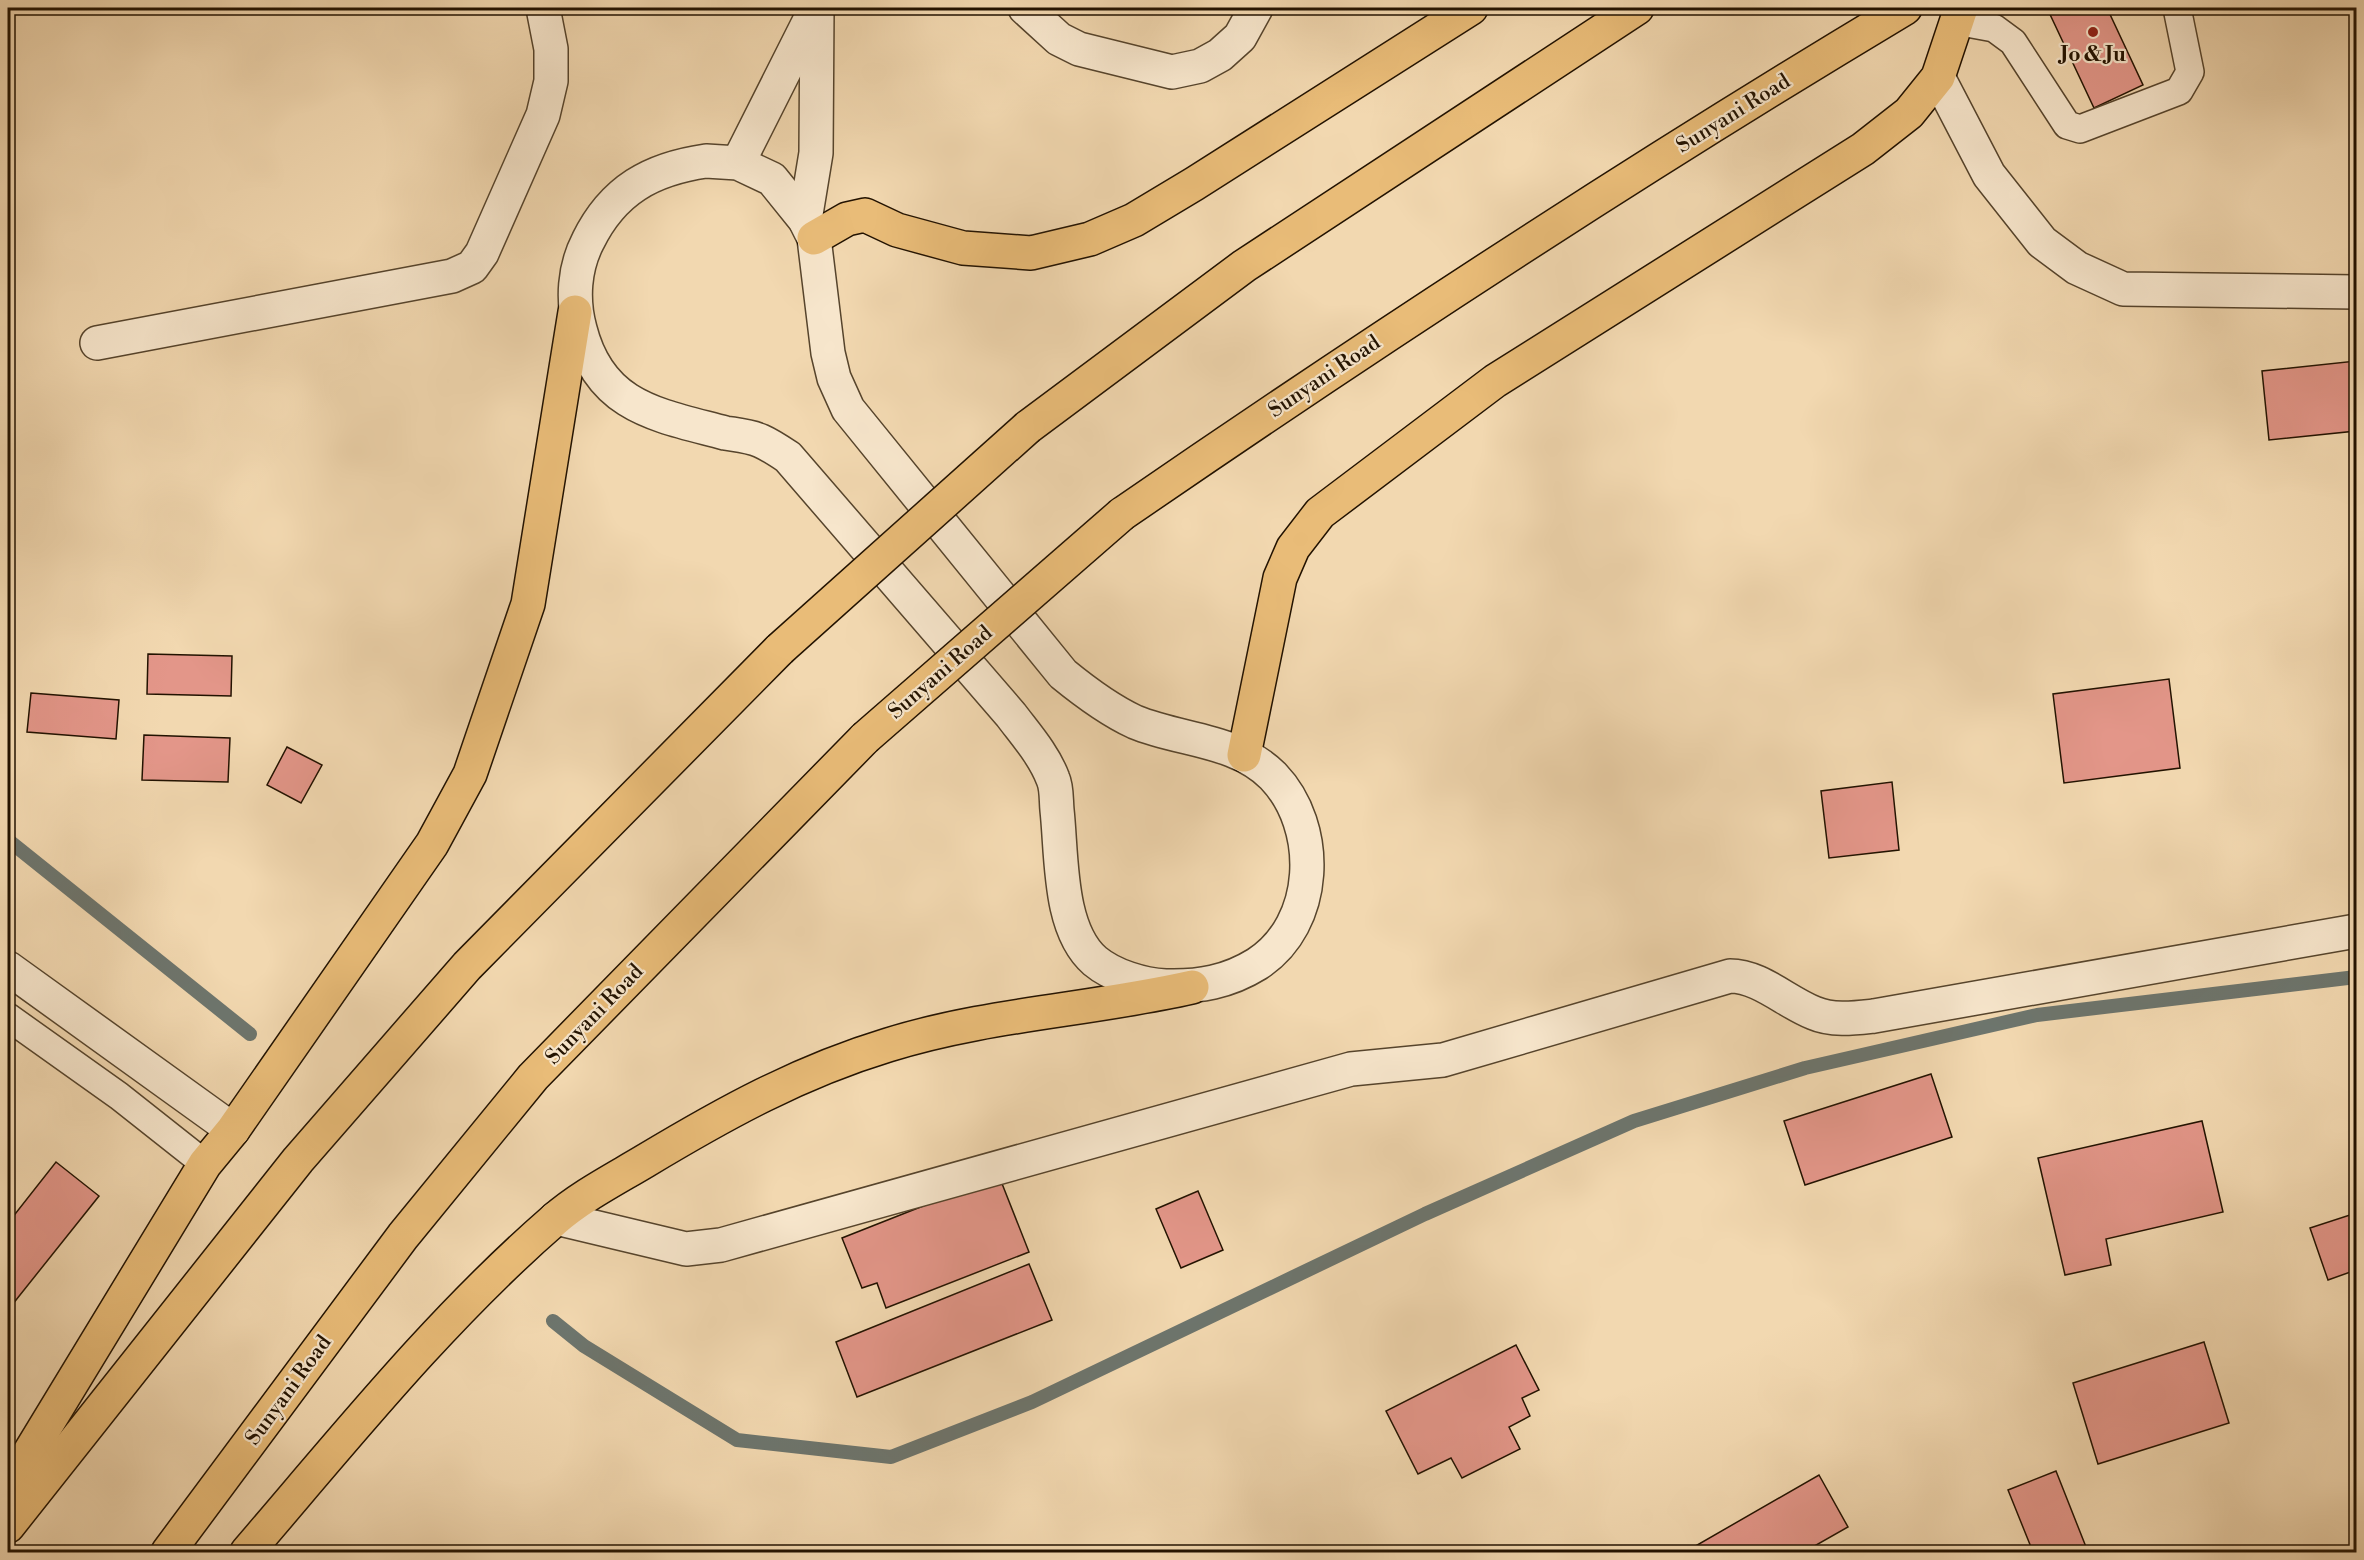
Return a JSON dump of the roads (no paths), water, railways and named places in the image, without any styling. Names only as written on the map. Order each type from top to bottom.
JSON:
[{"type":"main road","points":[[810,229],[865,215],[897,230],[963,248],[1032,253],[1090,239],[1134,220],[1194,184],[1471,8]]},
{"type":"main road","points":[[8,1526],[298,1160],[467,966],[780,649],[1028,427],[1244,266],[1637,8]]},
{"type":"main road","name":"Sunyani Road","points":[[168,1552],[403,1236],[533,1077],[865,738],[1122,514],[1372,344],[1728,114],[1905,8]]},
{"type":"main road","points":[[1244,755],[1280,578],[1293,548],[1320,513],[1496,381],[1863,149],[1909,113],[1938,77],[1959,14]]},
{"type":"main road","points":[[8,1488],[205,1164],[233,1130],[432,844],[470,774],[528,604],[575,312]]},
{"type":"main road","points":[[246,1552],[431,1338],[556,1218],[631,1169],[758,1095],[823,1067],[888,1045],[965,1024],[1132,1000],[1192,987]]},
{"type":"street","points":[[97,343],[452,276],[472,267],[482,253],[543,115],[551,81],[551,60],[543,8]]},
{"type":"street","points":[[738,162],[817,8]]},
{"type":"street","points":[[810,229],[772,179],[738,162],[706,160],[674,165],[645,178],[619,197],[598,221],[583,250],[575,280],[575,312],[582,340],[592,361],[605,381],[645,411],[759,440],[789,457],[1037,748],[1054,780],[1065,896],[1073,931],[1095,961],[1141,984],[1192,987],[1227,979],[1258,963],[1284,938],[1300,906],[1308,873],[1306,837],[1293,804],[1272,776],[1244,755],[1228,747],[1135,722],[1106,706],[1063,674],[848,409],[834,378],[828,353],[810,229],[816,153],[817,8]]},
{"type":"street","points":[[1025,8],[1059,39],[1079,50],[1173,72],[1200,66],[1220,55],[1240,37],[1256,8]]},
{"type":"street","points":[[1938,77],[1989,175],[2042,242],[2077,268],[2123,289],[2356,292]]},
{"type":"street","points":[[556,1218],[686,1249],[721,1245],[1316,1078],[1351,1069],[1443,1060],[1730,976],[1744,976],[1815,1014],[1845,1018],[1874,1016],[2356,931]]},
{"type":"street","points":[[8,968],[233,1130]]},
{"type":"lane","points":[[1959,14],[1994,28],[2013,42],[2067,125],[2080,129],[2179,91],[2190,72],[2177,8]]},
{"type":"lane","points":[[8,1017],[119,1096],[205,1164]]},
{"type":"waterway","points":[[8,840],[250,1034]]},
{"type":"waterway","points":[[553,1321],[584,1346],[737,1440],[891,1457],[1032,1402],[1425,1214],[1634,1121],[1805,1068],[2037,1015],[2356,977]]},
{"type":"place","name":"Jo & Ju","points":[[2093,32]]}]
